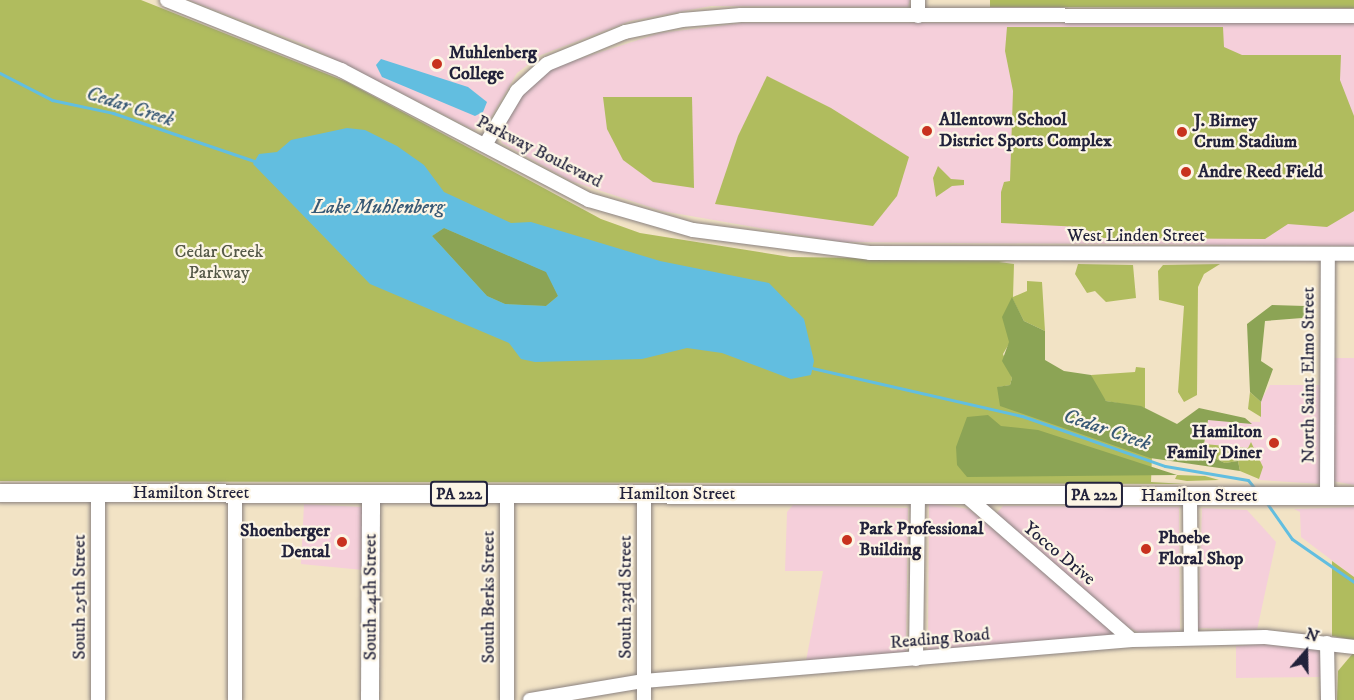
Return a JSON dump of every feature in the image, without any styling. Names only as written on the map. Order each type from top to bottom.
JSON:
[{"type":"main road","name":"Hamilton Street","points":[[0,493],[1354,496]]},
{"type":"main road","name":"South 24th Street","points":[[370,700],[371,494]]},
{"type":"street","name":"Parkway Boulevard","points":[[166,0],[341,70],[589,200],[657,222],[799,247],[918,253]]},
{"type":"street","points":[[918,0],[918,16]]},
{"type":"street","points":[[485,145],[532,75],[571,52],[625,32],[711,16],[1354,16]]},
{"type":"street","name":"West Linden Street","points":[[918,253],[1354,254]]},
{"type":"street","name":"North Saint Elmo Street","points":[[1327,496],[1328,254]]},
{"type":"street","name":"South 25th Street","points":[[98,493],[98,700]]},
{"type":"street","points":[[235,494],[235,700]]},
{"type":"street","name":"South Berks Street","points":[[507,494],[507,700]]},
{"type":"street","name":"South 23rd Street","points":[[644,494],[644,700]]},
{"type":"street","points":[[916,659],[918,495]]},
{"type":"street","name":"Yocco Drive","points":[[965,495],[1132,640]]},
{"type":"street","points":[[1190,496],[1191,638]]},
{"type":"street","name":"Reading Road","points":[[530,700],[644,681],[1132,640],[1191,638],[1327,643],[1354,647]]},
{"type":"street","points":[[1327,643],[1328,700]]},
{"type":"shaded area","name":"Muhlenberg College","points":[[189,0],[910,0],[908,7],[711,6],[630,21],[541,55],[517,73],[487,124],[474,130],[306,45]]},
{"type":"shaded area","name":"Allentown School District Sports Complex","points":[[742,23],[1354,23],[1354,246],[841,242],[662,211],[571,181],[502,143],[499,135],[517,99],[548,69],[660,33]]},
{"type":"shaded area","points":[[1333,358],[1354,358],[1354,485],[1333,481]]},
{"type":"shaded area","points":[[1270,385],[1322,385],[1321,484],[1259,480],[1260,475],[1204,444],[1208,420],[1260,422],[1261,400]]},
{"type":"shaded area","points":[[929,503],[969,509],[1112,628],[1114,637],[928,650]]},
{"type":"shaded area","points":[[304,504],[362,507],[363,570],[301,564]]},
{"type":"shaded area","points":[[793,505],[908,508],[906,652],[806,661],[823,571],[785,571],[787,512]]},
{"type":"shaded area","points":[[1003,506],[1179,507],[1180,631],[1142,634],[1124,625],[996,514]]},
{"type":"shaded area","points":[[1354,507],[1354,577],[1301,537],[1300,512],[1294,509]]},
{"type":"shaded area","points":[[1202,508],[1247,510],[1276,542],[1257,630],[1198,628]]},
{"type":"shaded area","points":[[1260,644],[1320,650],[1321,677],[1236,678],[1236,646]]},
{"type":"green space","name":"Cedar Creek Parkway","points":[[0,0],[141,0],[347,82],[601,219],[640,233],[790,257],[1015,260],[999,262],[1014,264],[1013,297],[1027,291],[1027,281],[1042,282],[1045,331],[1024,321],[1012,298],[1010,342],[1003,354],[1012,378],[1010,385],[999,387],[1153,429],[1151,482],[1186,484],[0,481]]},
{"type":"green space","points":[[990,0],[1354,0],[1354,8],[990,7]]},
{"type":"green space","name":"J. Birney Crum Stadium","points":[[1007,27],[1223,27],[1224,47],[1242,55],[1341,55],[1340,80],[1354,116],[1354,211],[1327,227],[1288,224],[1265,239],[1102,238],[1081,227],[1001,223],[1001,192],[1004,182],[1010,181],[1013,91],[1005,51]]},
{"type":"green space","points":[[767,76],[831,108],[909,157],[897,196],[873,226],[715,204],[738,136]]},
{"type":"green space","points":[[603,97],[692,97],[694,188],[653,182],[623,160],[607,129]]},
{"type":"green space","points":[[938,166],[951,179],[964,180],[964,185],[952,186],[936,197],[933,178]]},
{"type":"green space","points":[[444,228],[547,272],[558,296],[546,306],[505,304],[487,296],[432,236]]},
{"type":"green space","points":[[1078,264],[1133,265],[1136,298],[1106,302],[1095,291],[1087,293],[1075,274]]},
{"type":"green space","points":[[1220,264],[1204,274],[1198,287],[1197,395],[1184,402],[1178,392],[1184,306],[1159,300],[1158,271],[1163,265]]},
{"type":"green space","points":[[1012,297],[1024,321],[1045,331],[1045,360],[1064,371],[1091,375],[1106,401],[1141,406],[1177,424],[1199,408],[1245,418],[1252,424],[1208,420],[1204,444],[1212,457],[1225,463],[1238,461],[1240,471],[1150,458],[1000,406],[997,387],[1010,385],[1012,378],[1002,361],[1009,342],[1002,317]]},
{"type":"green space","points":[[1272,305],[1305,306],[1309,311],[1302,318],[1265,321],[1261,361],[1273,369],[1261,402],[1250,392],[1247,324]]},
{"type":"green space","points":[[1136,367],[1145,368],[1145,408],[1106,401],[1094,387],[1091,375],[1135,372]]},
{"type":"green space","points":[[1250,392],[1261,402],[1261,417],[1248,409]]},
{"type":"green space","points":[[988,415],[1001,426],[1038,430],[1177,475],[967,477],[957,465],[956,447],[967,417]]},
{"type":"green space","points":[[1251,442],[1263,467],[1259,479],[1240,471],[1238,461],[1225,463],[1212,457],[1204,444],[1248,448]]},
{"type":"green space","points":[[1177,475],[1205,476],[1219,480],[1187,481],[1175,479]]},
{"type":"green space","points":[[1332,561],[1354,577],[1354,640],[1332,636]]},
{"type":"green space","points":[[1354,652],[1354,700],[1337,700],[1338,671]]},
{"type":"water","points":[[381,59],[468,87],[487,102],[483,112],[475,116],[382,77],[376,65]]},
{"type":"water","name":"Lake Muhlenberg","points":[[347,128],[365,130],[397,146],[424,165],[444,192],[511,223],[531,222],[660,261],[769,283],[804,319],[814,361],[811,375],[791,379],[722,353],[687,348],[642,359],[535,362],[521,359],[509,343],[370,284],[253,164],[259,154],[277,152],[291,140]],"holes":[[[444,228],[546,272],[558,296],[546,306],[505,304],[487,296],[432,236]]]},
{"type":"waterway","name":"Cedar Creek","points":[[0,73],[52,100],[113,113],[254,161]]},
{"type":"waterway","name":"Cedar Creek","points":[[812,368],[1022,416],[1165,466],[1248,480],[1256,490]]},
{"type":"waterway","name":"Cedar Creek","points":[[1266,502],[1292,539],[1354,582]]},
{"type":"place","name":"Muhlenberg College","points":[[437,64]]},
{"type":"place","name":"Allentown School District Sports Complex","points":[[927,131]]},
{"type":"place","name":"J. Birney Crum Stadium","points":[[1182,132]]},
{"type":"place","name":"Andre Reed Field","points":[[1186,172]]},
{"type":"place","name":"Hamilton Family Diner","points":[[1274,443]]},
{"type":"place","name":"Park Professional Building","points":[[847,540]]},
{"type":"place","name":"Shoenberger Dental","points":[[342,542]]},
{"type":"place","name":"Phoebe Floral Shop","points":[[1146,549]]}]
